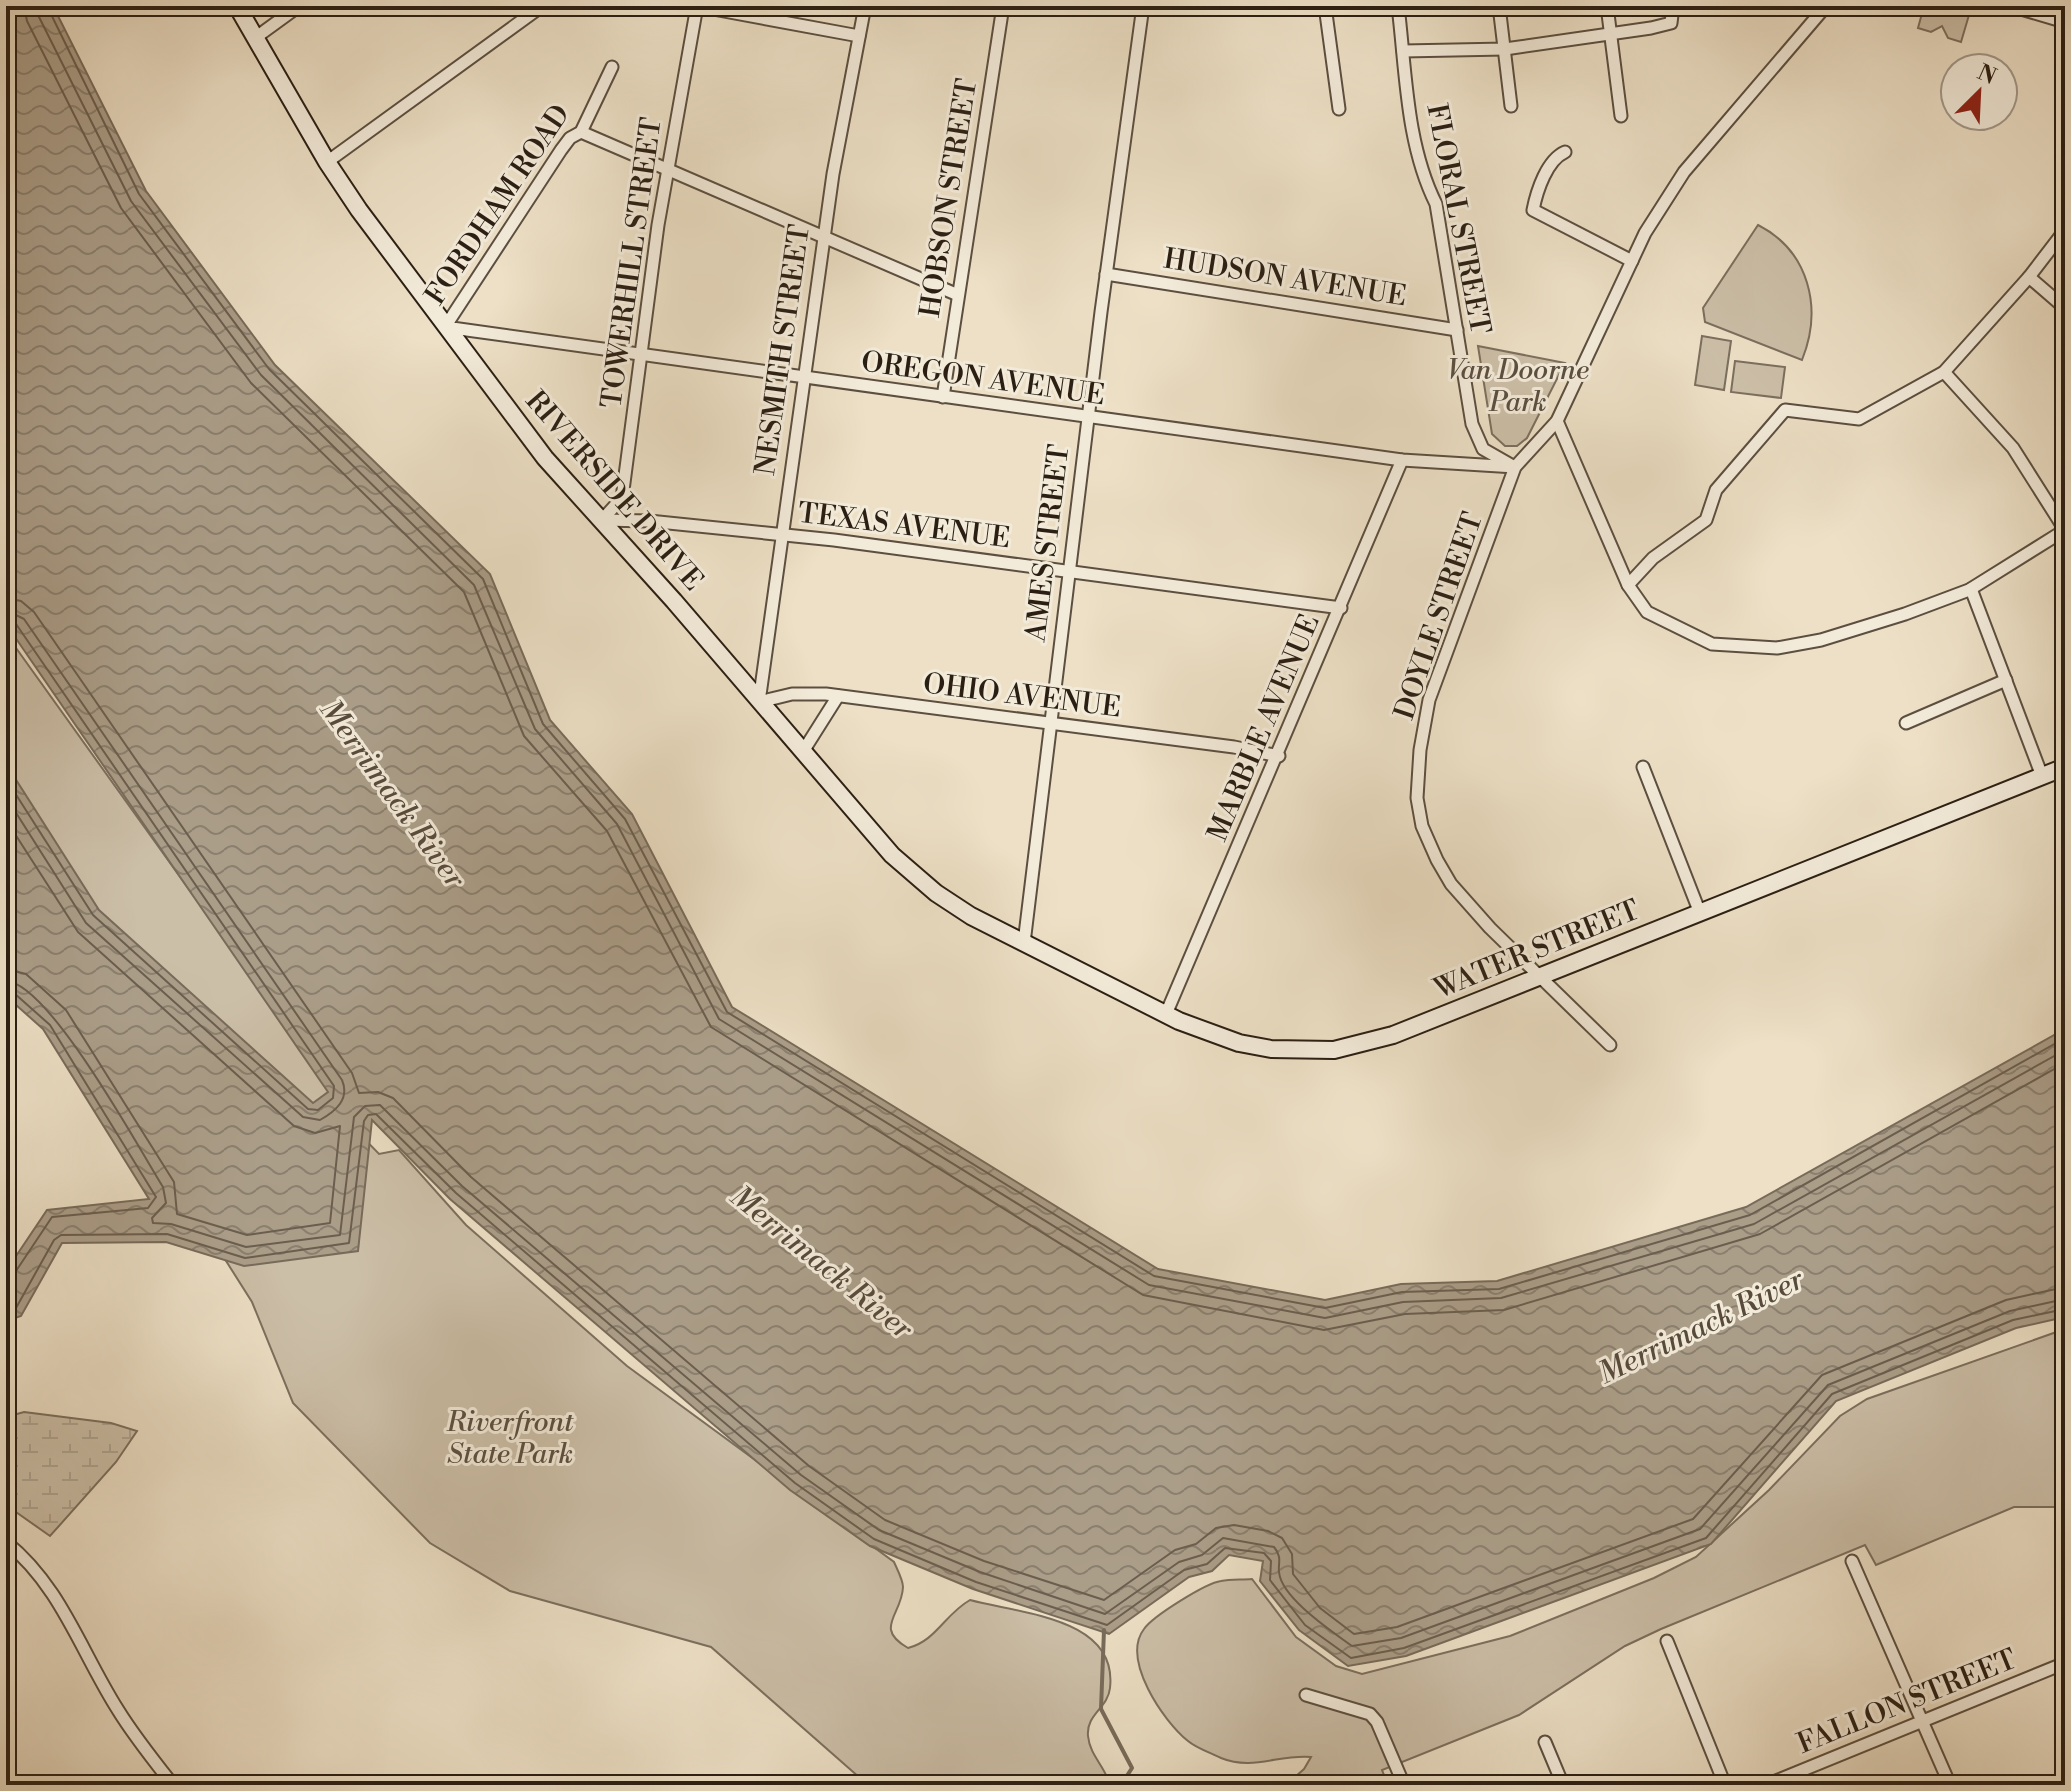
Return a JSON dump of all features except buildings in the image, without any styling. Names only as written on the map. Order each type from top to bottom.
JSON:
[{"type":"main road","name":"RIVERSIDE DRIVE","points":[[237,6],[327,162],[445,327],[545,458],[892,855],[971,916],[1024,943]]},
{"type":"main road","name":"WATER STREET","points":[[1024,943],[1166,1014],[1260,1047],[1334,1050],[1393,1035],[2065,767]]},
{"type":"street","points":[[255,38],[299,6]]},
{"type":"street","points":[[327,162],[542,6]]},
{"type":"street","points":[[697,6],[859,36]]},
{"type":"street","name":"TOWERHILL STREET","points":[[602,520],[622,498],[668,167],[697,6]]},
{"type":"street","name":"NESMITH STREET","points":[[759,702],[824,236],[865,6]]},
{"type":"street","name":"HOBSON STREET","points":[[943,397],[1003,6]]},
{"type":"street","name":"AMES STREET","points":[[1024,943],[1106,274],[1143,6]]},
{"type":"street","points":[[1325,6],[1339,109]]},
{"type":"street","name":"FLORAL STREET","points":[[1398,6],[1415,143],[1424,179],[1436,204],[1477,437],[1483,449],[1515,467]]},
{"type":"street","points":[[1499,6],[1511,106]]},
{"type":"street","points":[[1607,6],[1621,116]]},
{"type":"street","points":[[1403,51],[1505,49],[1610,34],[1671,23],[1673,6]]},
{"type":"street","points":[[1515,467],[1557,421],[1645,233],[1684,172],[1826,6]]},
{"type":"street","points":[[2011,6],[2065,22]]},
{"type":"street","name":"FORDHAM ROAD","points":[[445,327],[561,150],[570,138],[581,132],[612,67]]},
{"type":"street","points":[[581,132],[668,167],[958,295]]},
{"type":"street","points":[[1565,152],[1556,156],[1551,164],[1533,210],[1632,261]]},
{"type":"street","points":[[1628,585],[1653,558],[1706,520],[1716,490],[1785,410],[1859,419],[1944,372],[2029,277],[2065,230]]},
{"type":"street","name":"HUDSON AVENUE","points":[[1106,274],[1457,330]]},
{"type":"street","points":[[2029,277],[2065,308]]},
{"type":"street","name":"OREGON AVENUE","points":[[445,327],[1402,460],[1515,467]]},
{"type":"street","points":[[1557,421],[1628,585],[1647,612],[1712,644],[1741,649],[1777,648],[1821,640],[1905,614],[1971,589],[2065,530],[2013,447],[1944,372]]},
{"type":"street","name":"MARBLE AVENUE","points":[[1166,1014],[1279,756],[1402,460]]},
{"type":"street","name":"DOYLE STREET","points":[[1515,467],[1429,700],[1417,798],[1422,826],[1451,884],[1610,1045]]},
{"type":"street","name":"TEXAS AVENUE","points":[[602,520],[649,521],[781,534],[1341,608]]},
{"type":"street","points":[[1971,589],[2042,776]]},
{"type":"street","points":[[1906,723],[2006,680]]},
{"type":"street","name":"OHIO AVENUE","points":[[759,702],[792,694],[838,696],[1279,756]]},
{"type":"street","points":[[802,753],[838,696]]},
{"type":"street","points":[[1643,767],[1700,913]]},
{"type":"street","points":[[6,1542],[42,1578],[65,1611],[118,1710],[173,1785]]},
{"type":"street","points":[[1852,1561],[1950,1785]]},
{"type":"street","points":[[1667,1641],[1725,1785]]},
{"type":"street","name":"FALLON STREET","points":[[1766,1785],[2065,1663]]},
{"type":"street","points":[[1306,1695],[1370,1714],[1377,1722],[1404,1785]]},
{"type":"street","points":[[1545,1742],[1563,1785]]},
{"type":"green space","points":[[1924,6],[1939,6],[1969,15],[1961,42],[1948,38],[1942,26],[1931,32],[1918,28]]},
{"type":"green space","points":[[1758,225],[1789,250],[1800,265],[1807,283],[1811,321],[1802,360],[1705,322],[1703,308]]},
{"type":"green space","points":[[1702,336],[1731,341],[1724,390],[1695,385]]},
{"type":"green space","name":"Van Doorne Park","points":[[1478,346],[1565,363],[1527,438],[1517,446],[1505,446],[1492,434]]},
{"type":"green space","points":[[1735,361],[1785,367],[1781,398],[1731,392]]},
{"type":"green space","name":"Riverfront State Park","points":[[6,634],[297,1040],[350,1124],[379,1154],[399,1150],[466,1225],[627,1366],[894,1562],[903,1587],[892,1620],[892,1634],[908,1648],[926,1640],[970,1600],[1039,1616],[1083,1633],[1099,1647],[1108,1665],[1110,1688],[1090,1722],[1088,1736],[1110,1785],[868,1785],[711,1647],[510,1591],[430,1543],[293,1403],[252,1302],[6,913]]},
{"type":"green space","points":[[2065,1329],[2065,1507],[2014,1507],[1876,1565],[1865,1545],[1625,1646],[1519,1715],[1382,1770],[1388,1785],[1286,1785],[1304,1769],[1311,1757],[1255,1763],[1221,1758],[1195,1746],[1178,1732],[1157,1705],[1141,1672],[1138,1642],[1149,1623],[1192,1594],[1214,1583],[1229,1580],[1252,1579],[1296,1637],[1336,1666],[1362,1674],[1510,1636],[1654,1578],[1696,1557],[1769,1490],[1840,1416],[1867,1399]]},
{"type":"green space","points":[[24,1412],[111,1423],[137,1431],[116,1462],[50,1536],[6,1505],[6,1417]]},
{"type":"water","name":"Merrimack River","points":[[6,6],[53,6],[146,191],[275,365],[490,574],[550,720],[632,814],[732,1007],[1158,1269],[1325,1300],[1401,1284],[1497,1281],[1746,1207],[2065,1029],[2065,1317],[2016,1328],[1836,1401],[1711,1544],[1406,1656],[1348,1666],[1299,1630],[1260,1581],[1263,1561],[1229,1555],[1212,1571],[1189,1577],[1109,1634],[973,1589],[870,1546],[790,1490],[450,1199],[372,1120],[358,1251],[244,1266],[166,1242],[62,1243],[21,1316],[6,1321],[6,1271],[47,1210],[149,1199],[43,1029],[6,996],[6,764],[99,910],[313,1103],[328,1092],[6,624]]},
{"type":"waterway","points":[[1104,1630],[1101,1709],[1132,1768],[1121,1785]]}]
